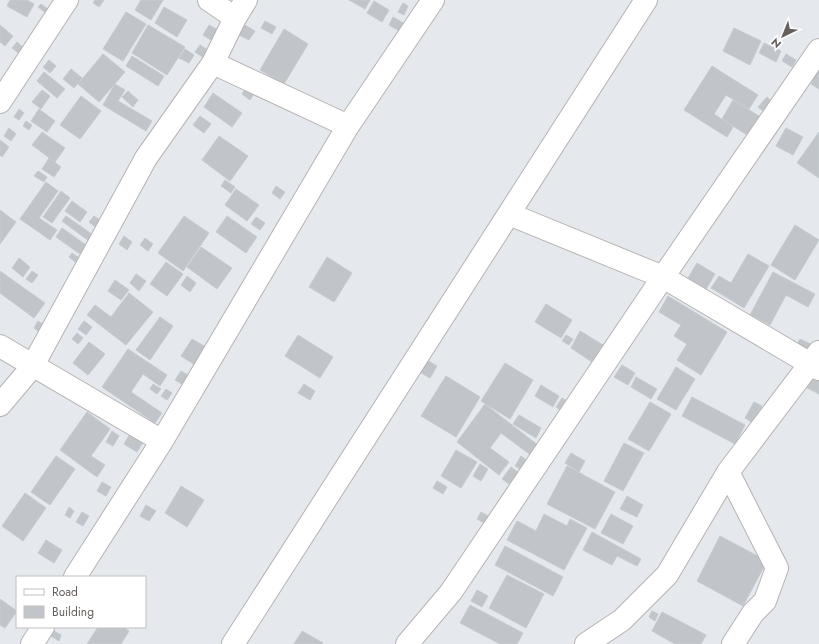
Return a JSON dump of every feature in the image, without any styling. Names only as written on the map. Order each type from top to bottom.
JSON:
[{"type":"street","points":[[0,102],[67,0]]},
{"type":"street","points":[[0,405],[32,366],[146,158],[213,63],[241,9],[209,0]]},
{"type":"street","points":[[76,576],[162,441],[348,126],[432,0]]},
{"type":"street","points":[[233,644],[646,0]]},
{"type":"street","points":[[408,644],[451,592],[663,277],[819,50]]},
{"type":"street","points":[[213,63],[348,126]]},
{"type":"street","points":[[509,214],[663,277],[816,362],[728,472],[667,575],[622,620],[586,644]]},
{"type":"street","points":[[0,346],[162,441]]},
{"type":"street","points":[[728,472],[777,568],[765,601],[753,613],[733,644]]},
{"type":"street","points":[[32,644],[42,628]]},
{"type":"building","points":[[10,0],[27,0],[34,4],[27,17],[7,6]]},
{"type":"building","points":[[95,0],[104,0],[99,7],[93,3]]},
{"type":"building","points":[[141,0],[163,0],[151,20],[135,10]]},
{"type":"building","points":[[349,0],[370,0],[365,9]]},
{"type":"building","points":[[374,1],[389,10],[382,22],[367,13]]},
{"type":"building","points":[[403,3],[408,6],[404,15],[398,12]]},
{"type":"building","points":[[41,4],[48,9],[46,13],[38,7]]},
{"type":"building","points":[[164,7],[187,20],[177,37],[155,23]]},
{"type":"building","points":[[126,12],[146,24],[123,61],[103,49]]},
{"type":"building","points":[[393,17],[405,24],[401,32],[389,25]]},
{"type":"building","points":[[265,21],[276,27],[272,34],[261,28]]},
{"type":"building","points":[[0,25],[13,36],[5,46],[0,42]]},
{"type":"building","points":[[148,25],[185,47],[167,75],[132,53]]},
{"type":"building","points":[[209,25],[220,31],[214,42],[203,35]]},
{"type":"building","points":[[245,25],[255,31],[249,40],[239,35]]},
{"type":"building","points":[[734,28],[761,41],[750,65],[723,51]]},
{"type":"building","points":[[284,29],[308,44],[284,84],[260,70]]},
{"type":"building","points":[[17,42],[26,50],[21,55],[12,48]]},
{"type":"building","points":[[764,43],[781,51],[776,62],[759,53]]},
{"type":"building","points":[[200,45],[208,50],[204,58],[195,52]]},
{"type":"building","points":[[185,49],[194,55],[189,63],[179,58]]},
{"type":"building","points":[[103,54],[125,72],[99,102],[78,84]]},
{"type":"building","points":[[786,54],[796,60],[792,67],[782,61]]},
{"type":"building","points":[[132,56],[164,76],[158,86],[126,66]]},
{"type":"building","points":[[49,60],[56,66],[50,73],[43,67]]},
{"type":"building","points":[[712,66],[758,95],[749,109],[726,95],[714,114],[733,127],[727,137],[684,110]]},
{"type":"building","points":[[71,69],[82,78],[74,88],[63,79]]},
{"type":"building","points":[[818,70],[819,71],[819,89],[811,84]]},
{"type":"building","points":[[44,72],[65,89],[57,98],[37,81]]},
{"type":"building","points":[[115,84],[125,90],[118,101],[152,121],[146,131],[103,105]]},
{"type":"building","points":[[248,85],[256,91],[250,100],[242,94]]},
{"type":"building","points":[[42,90],[50,96],[41,109],[32,102]]},
{"type":"building","points":[[128,91],[138,100],[133,107],[122,97]]},
{"type":"building","points":[[213,93],[242,113],[232,127],[204,107]]},
{"type":"building","points":[[81,96],[101,111],[80,139],[60,125]]},
{"type":"building","points":[[767,97],[779,108],[770,117],[758,107]]},
{"type":"building","points":[[733,100],[759,116],[747,135],[722,119]]},
{"type":"building","points":[[19,109],[24,113],[19,120],[14,117]]},
{"type":"building","points":[[39,109],[55,121],[47,132],[31,121]]},
{"type":"building","points":[[200,116],[211,124],[204,133],[193,125]]},
{"type":"building","points":[[26,121],[32,125],[29,130],[23,126]]},
{"type":"building","points":[[9,128],[16,134],[11,141],[4,136]]},
{"type":"building","points":[[786,128],[803,137],[793,155],[776,146]]},
{"type":"building","points":[[42,132],[65,148],[55,162],[32,145]]},
{"type":"building","points":[[819,132],[819,178],[797,163]]},
{"type":"building","points":[[219,136],[248,156],[230,181],[202,160]]},
{"type":"building","points":[[0,140],[9,147],[2,157],[0,155]]},
{"type":"building","points":[[49,158],[61,167],[54,177],[42,169]]},
{"type":"building","points":[[38,171],[47,177],[44,182],[34,176]]},
{"type":"building","points":[[225,180],[235,187],[231,193],[221,186]]},
{"type":"building","points":[[46,182],[58,191],[39,218],[57,230],[50,240],[20,219]]},
{"type":"building","points":[[276,186],[285,192],[280,199],[272,193]]},
{"type":"building","points":[[236,189],[259,205],[247,221],[225,205]]},
{"type":"building","points":[[61,191],[70,198],[52,223],[43,217]]},
{"type":"building","points":[[72,201],[87,212],[80,222],[65,211]]},
{"type":"building","points":[[0,210],[16,222],[0,244]]},
{"type":"building","points":[[66,216],[93,235],[89,241],[62,221]]},
{"type":"building","points":[[94,216],[103,222],[98,229],[89,222]]},
{"type":"building","points":[[184,216],[209,233],[183,271],[158,253]]},
{"type":"building","points":[[227,216],[257,237],[246,253],[216,232]]},
{"type":"building","points":[[256,217],[265,223],[260,230],[251,224]]},
{"type":"building","points":[[795,225],[819,240],[795,280],[771,265]]},
{"type":"building","points":[[62,228],[86,245],[80,254],[56,237]]},
{"type":"building","points":[[124,236],[132,242],[127,250],[119,244]]},
{"type":"building","points":[[145,238],[153,244],[148,251],[140,245]]},
{"type":"building","points":[[201,247],[232,268],[217,289],[187,267]]},
{"type":"building","points":[[72,253],[81,259],[78,264],[69,257]]},
{"type":"building","points":[[748,254],[769,266],[744,308],[711,288],[719,276],[731,283]]},
{"type":"building","points":[[327,257],[352,273],[334,302],[309,287]]},
{"type":"building","points":[[19,258],[30,267],[23,277],[12,268]]},
{"type":"building","points":[[166,262],[183,274],[167,296],[150,284]]},
{"type":"building","points":[[697,263],[715,274],[705,291],[685,283]]},
{"type":"building","points":[[0,271],[45,303],[34,318],[0,293]]},
{"type":"building","points":[[32,271],[38,275],[32,283],[26,279]]},
{"type":"building","points":[[773,272],[815,294],[808,307],[786,295],[770,325],[750,315]]},
{"type":"building","points":[[136,274],[146,281],[139,291],[130,283]]},
{"type":"building","points":[[187,276],[196,283],[190,292],[181,285]]},
{"type":"building","points":[[115,280],[129,290],[121,300],[108,291]]},
{"type":"building","points":[[129,293],[153,312],[126,345],[87,315],[95,305],[111,317]]},
{"type":"building","points":[[668,296],[727,332],[701,375],[677,360],[687,344],[674,336],[681,325],[659,312]]},
{"type":"building","points":[[546,304],[572,320],[561,338],[535,322]]},
{"type":"building","points":[[160,317],[173,326],[150,360],[136,350]]},
{"type":"building","points":[[38,321],[47,327],[42,334],[34,328]]},
{"type":"building","points":[[84,321],[92,327],[86,335],[78,329]]},
{"type":"building","points":[[580,331],[603,345],[592,362],[571,348]]},
{"type":"building","points":[[77,333],[83,338],[78,344],[72,339]]},
{"type":"building","points":[[298,335],[333,357],[320,378],[285,356]]},
{"type":"building","points":[[566,335],[573,339],[569,345],[562,341]]},
{"type":"building","points":[[192,339],[206,347],[195,365],[181,356]]},
{"type":"building","points":[[800,339],[813,345],[806,357],[794,350]]},
{"type":"building","points":[[89,342],[105,354],[88,375],[73,363]]},
{"type":"building","points":[[128,349],[167,375],[160,386],[143,374],[131,392],[162,413],[155,423],[102,387]]},
{"type":"building","points":[[425,359],[437,366],[430,378],[418,371]]},
{"type":"building","points":[[505,363],[533,380],[510,419],[481,401]]},
{"type":"building","points":[[622,365],[635,373],[628,385],[614,377]]},
{"type":"building","points":[[676,367],[695,379],[676,410],[657,399]]},
{"type":"building","points":[[181,371],[190,376],[185,386],[175,380]]},
{"type":"building","points":[[814,375],[819,377],[819,394],[807,388]]},
{"type":"building","points":[[446,376],[480,397],[456,437],[421,416]]},
{"type":"building","points":[[636,377],[657,389],[651,399],[631,387]]},
{"type":"building","points":[[153,384],[161,389],[157,394],[150,389]]},
{"type":"building","points":[[304,384],[315,391],[310,400],[298,393]]},
{"type":"building","points":[[541,385],[559,396],[553,407],[535,396]]},
{"type":"building","points":[[166,389],[172,393],[167,400],[161,396]]},
{"type":"building","points":[[692,397],[745,425],[735,444],[682,416]]},
{"type":"building","points":[[562,398],[570,403],[564,412],[556,407]]},
{"type":"building","points":[[650,402],[671,414],[649,451],[628,439]]},
{"type":"building","points":[[754,402],[762,406],[753,423],[745,418]]},
{"type":"building","points":[[485,404],[539,446],[532,456],[501,433],[490,448],[509,462],[499,475],[457,442]]},
{"type":"building","points":[[87,412],[110,429],[91,456],[105,465],[97,477],[60,450]]},
{"type":"building","points":[[519,415],[541,428],[536,438],[513,424]]},
{"type":"building","points":[[112,431],[119,436],[113,446],[106,442]]},
{"type":"building","points":[[130,434],[143,442],[137,452],[124,444]]},
{"type":"building","points":[[624,443],[644,453],[623,491],[604,481]]},
{"type":"building","points":[[456,450],[477,462],[461,488],[441,476]]},
{"type":"building","points":[[571,453],[585,461],[579,472],[565,463]]},
{"type":"building","points":[[56,456],[75,469],[50,505],[31,492]]},
{"type":"building","points":[[521,456],[530,463],[524,472],[515,466]]},
{"type":"building","points":[[480,464],[488,469],[481,481],[473,476]]},
{"type":"building","points":[[567,466],[615,492],[595,529],[547,504]]},
{"type":"building","points":[[511,467],[522,475],[513,487],[502,479]]},
{"type":"building","points":[[437,481],[447,487],[443,494],[433,488]]},
{"type":"building","points":[[102,482],[111,487],[106,496],[97,491]]},
{"type":"building","points":[[181,486],[204,500],[187,527],[165,513]]},
{"type":"building","points":[[25,493],[46,508],[23,541],[2,526]]},
{"type":"building","points":[[627,496],[643,505],[637,517],[620,509]]},
{"type":"building","points":[[146,505],[156,511],[149,521],[140,516]]},
{"type":"building","points":[[69,507],[74,511],[70,518],[65,515]]},
{"type":"building","points":[[82,512],[89,516],[83,526],[76,522]]},
{"type":"building","points":[[481,512],[490,517],[486,524],[477,519]]},
{"type":"building","points":[[544,514],[567,526],[570,519],[587,528],[564,570],[507,540],[517,521],[536,531]]},
{"type":"building","points":[[611,514],[633,526],[623,544],[601,533]]},
{"type":"building","points":[[592,532],[641,559],[637,566],[617,556],[612,565],[583,550]]},
{"type":"building","points":[[720,536],[767,561],[743,606],[697,581]]},
{"type":"building","points":[[46,540],[62,550],[54,563],[38,553]]},
{"type":"building","points":[[505,546],[563,577],[553,596],[495,565]]},
{"type":"building","points":[[507,575],[544,594],[526,628],[489,608]]},
{"type":"building","points":[[477,590],[488,596],[482,607],[471,601]]},
{"type":"building","points":[[0,599],[16,610],[16,612],[5,628],[0,625]]},
{"type":"building","points":[[470,605],[523,633],[517,644],[500,644],[460,623]]},
{"type":"building","points":[[652,611],[658,614],[655,621],[649,617]]},
{"type":"building","points":[[662,612],[706,635],[701,644],[675,644],[652,631]]},
{"type":"building","points":[[97,628],[124,628],[129,631],[121,644],[87,644]]},
{"type":"building","points":[[54,631],[61,635],[59,641],[51,636]]},
{"type":"building","points":[[302,631],[323,643],[294,644]]}]
